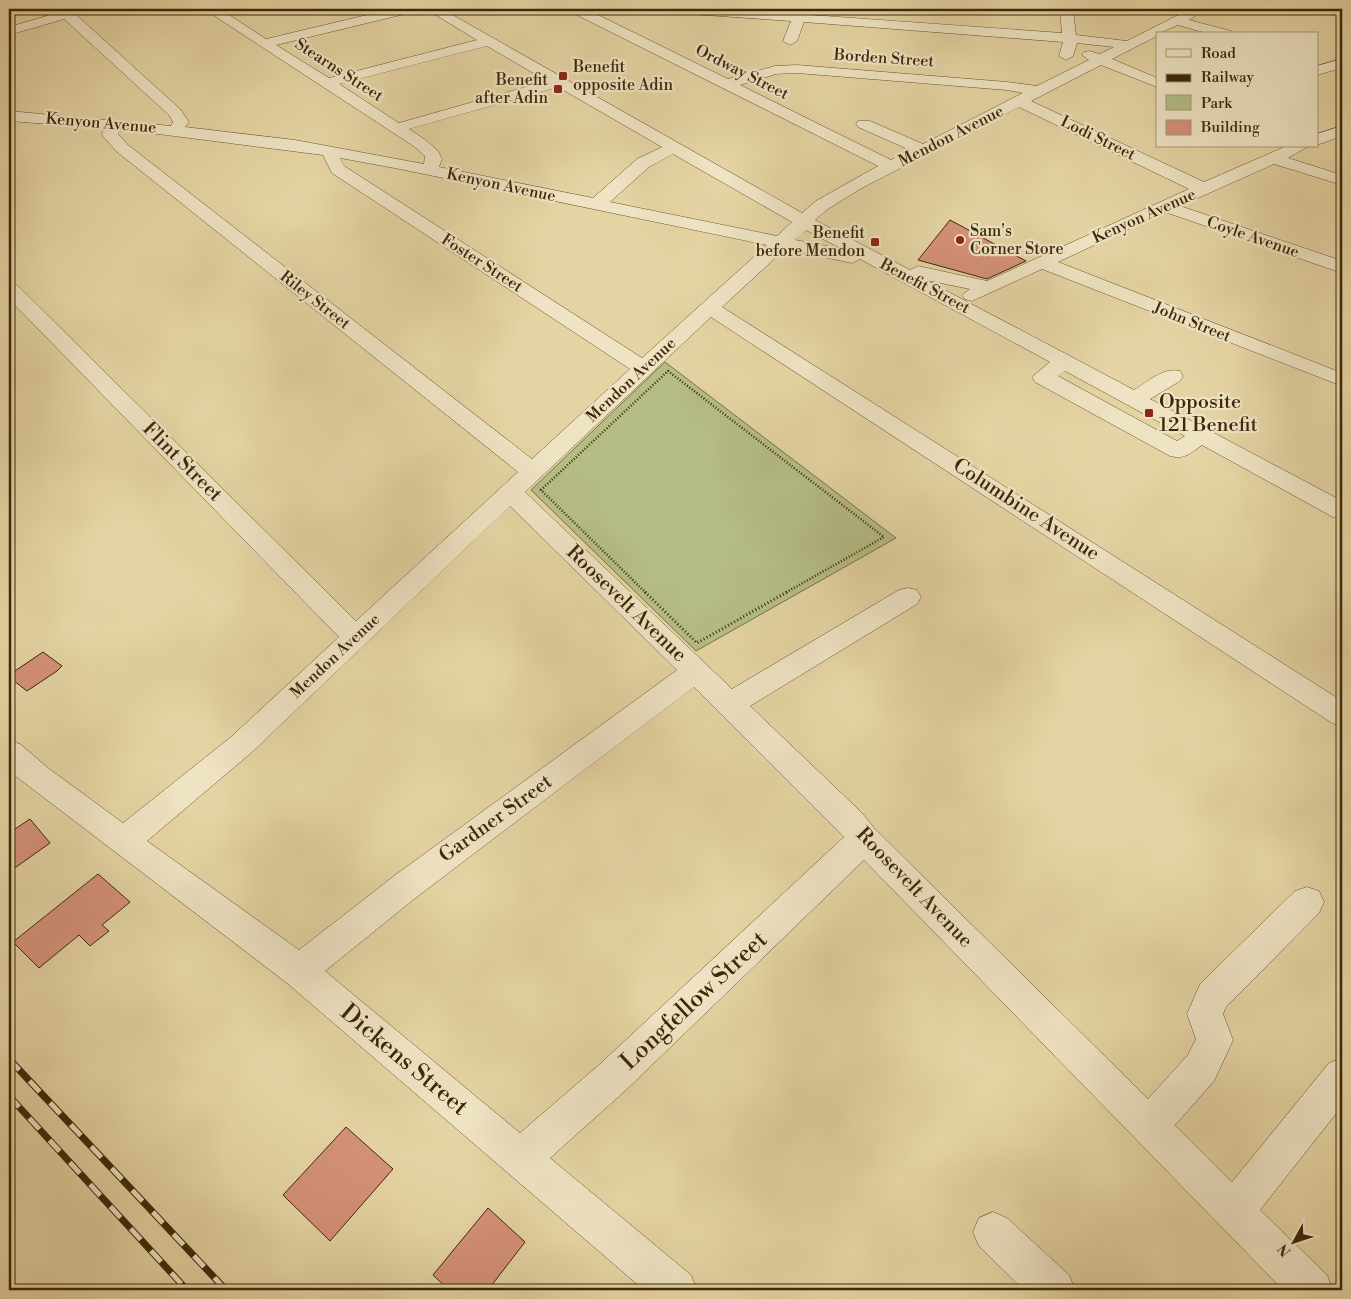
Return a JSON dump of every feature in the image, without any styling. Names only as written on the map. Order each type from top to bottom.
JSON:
[{"type":"street","name":"Stearns Street","points":[[212,9],[397,128],[432,154],[433,163],[429,170]]},
{"type":"street","points":[[265,43],[408,9]]},
{"type":"street","name":"Benefit Street","points":[[433,9],[804,221],[1342,511]]},
{"type":"street","name":"Ordway Street","points":[[576,9],[891,166]]},
{"type":"street","points":[[676,9],[799,18],[960,37],[1128,45]]},
{"type":"street","points":[[1068,9],[1070,43],[1066,58],[1069,66],[1077,71]]},
{"type":"street","name":"Mendon Avenue","points":[[124,840],[241,745],[643,368],[830,199],[1200,9]]},
{"type":"street","points":[[1334,9],[1342,9]]},
{"type":"street","points":[[9,31],[64,12],[174,112],[181,122],[176,130]]},
{"type":"street","points":[[790,41],[799,18]]},
{"type":"street","points":[[1178,20],[1219,32]]},
{"type":"street","points":[[327,83],[488,41]]},
{"type":"street","points":[[1070,43],[1100,59],[1156,83]]},
{"type":"street","points":[[1318,56],[1342,58]]},
{"type":"street","points":[[1318,71],[1342,63]]},
{"type":"street","name":"Borden Street","points":[[728,84],[775,70],[797,69],[1007,86],[1038,91]]},
{"type":"street","points":[[397,128],[559,82]]},
{"type":"street","name":"Lodi Street","points":[[1019,102],[1204,189]]},
{"type":"street","name":"Kenyon Avenue","points":[[9,116],[176,130],[332,151],[989,286]]},
{"type":"street","name":"Riley Street","points":[[115,124],[109,130],[110,135],[122,148],[521,482]]},
{"type":"street","points":[[864,124],[924,150]]},
{"type":"street","points":[[1318,140],[1342,131]]},
{"type":"street","points":[[596,205],[643,163],[660,156],[672,147]]},
{"type":"street","name":"Kenyon Avenue","points":[[957,303],[989,286],[1164,206],[1296,148]]},
{"type":"street","name":"Foster Street","points":[[332,151],[331,157],[338,169],[643,368]]},
{"type":"street","points":[[1272,158],[1342,180]]},
{"type":"street","name":"Coyle Avenue","points":[[1164,206],[1342,267]]},
{"type":"street","name":"John Street","points":[[1043,262],[1342,380]]},
{"type":"street","name":"Flint Street","points":[[9,288],[355,637]]},
{"type":"street","name":"Columbine Avenue","points":[[710,308],[1342,715]]},
{"type":"street","points":[[1040,348],[1024,357],[1031,367],[1043,377],[1178,451],[1201,435]]},
{"type":"street","points":[[1043,377],[1065,361]]},
{"type":"street","points":[[1134,399],[1172,376]]},
{"type":"street","name":"Roosevelt Avenue","points":[[521,482],[697,657],[731,704],[850,821],[864,839],[1312,1290]]},
{"type":"street","points":[[731,704],[908,597]]},
{"type":"street","name":"Gardner Street","points":[[299,971],[697,657]]},
{"type":"street","name":"Dickens Street","points":[[9,754],[37,777],[299,971],[520,1159],[662,1286]]},
{"type":"street","name":"Longfellow Street","points":[[520,1159],[613,1077],[864,839]]},
{"type":"street","points":[[1149,1126],[1201,1068],[1215,1040],[1205,1014],[1212,996],[1307,902]]},
{"type":"street","points":[[1234,1211],[1342,1076]]},
{"type":"street","points":[[993,1232],[1054,1290]]},
{"type":"path","points":[[668,371],[884,537],[697,657],[541,490],[668,371]]},
{"type":"green space","points":[[665,362],[896,538],[696,651],[531,490]]},
{"type":"building","name":"Sam's Corner Store","points":[[950,220],[1026,261],[987,279],[918,260]]},
{"type":"building","points":[[43,652],[62,666],[57,671],[27,691],[9,677],[9,675]]},
{"type":"building","points":[[30,819],[50,843],[9,872],[9,833]]},
{"type":"building","points":[[98,874],[130,902],[102,925],[109,931],[90,946],[79,935],[39,968],[13,942]]},
{"type":"building","points":[[346,1127],[393,1169],[330,1241],[283,1195]]},
{"type":"building","points":[[488,1208],[525,1242],[488,1290],[449,1290],[433,1275]]},
{"type":"railway","points":[[9,1059],[226,1290]]},
{"type":"railway","points":[[9,1096],[187,1290]]},
{"type":"place","name":"Benefit opposite Adin","points":[[563,76]]},
{"type":"place","name":"Benefit after Adin","points":[[558,89]]},
{"type":"place","name":"Sam's Corner Store","points":[[960,240]]},
{"type":"place","name":"Benefit before Mendon","points":[[875,242]]},
{"type":"place","name":"Opposite 121 Benefit","points":[[1149,413]]}]
